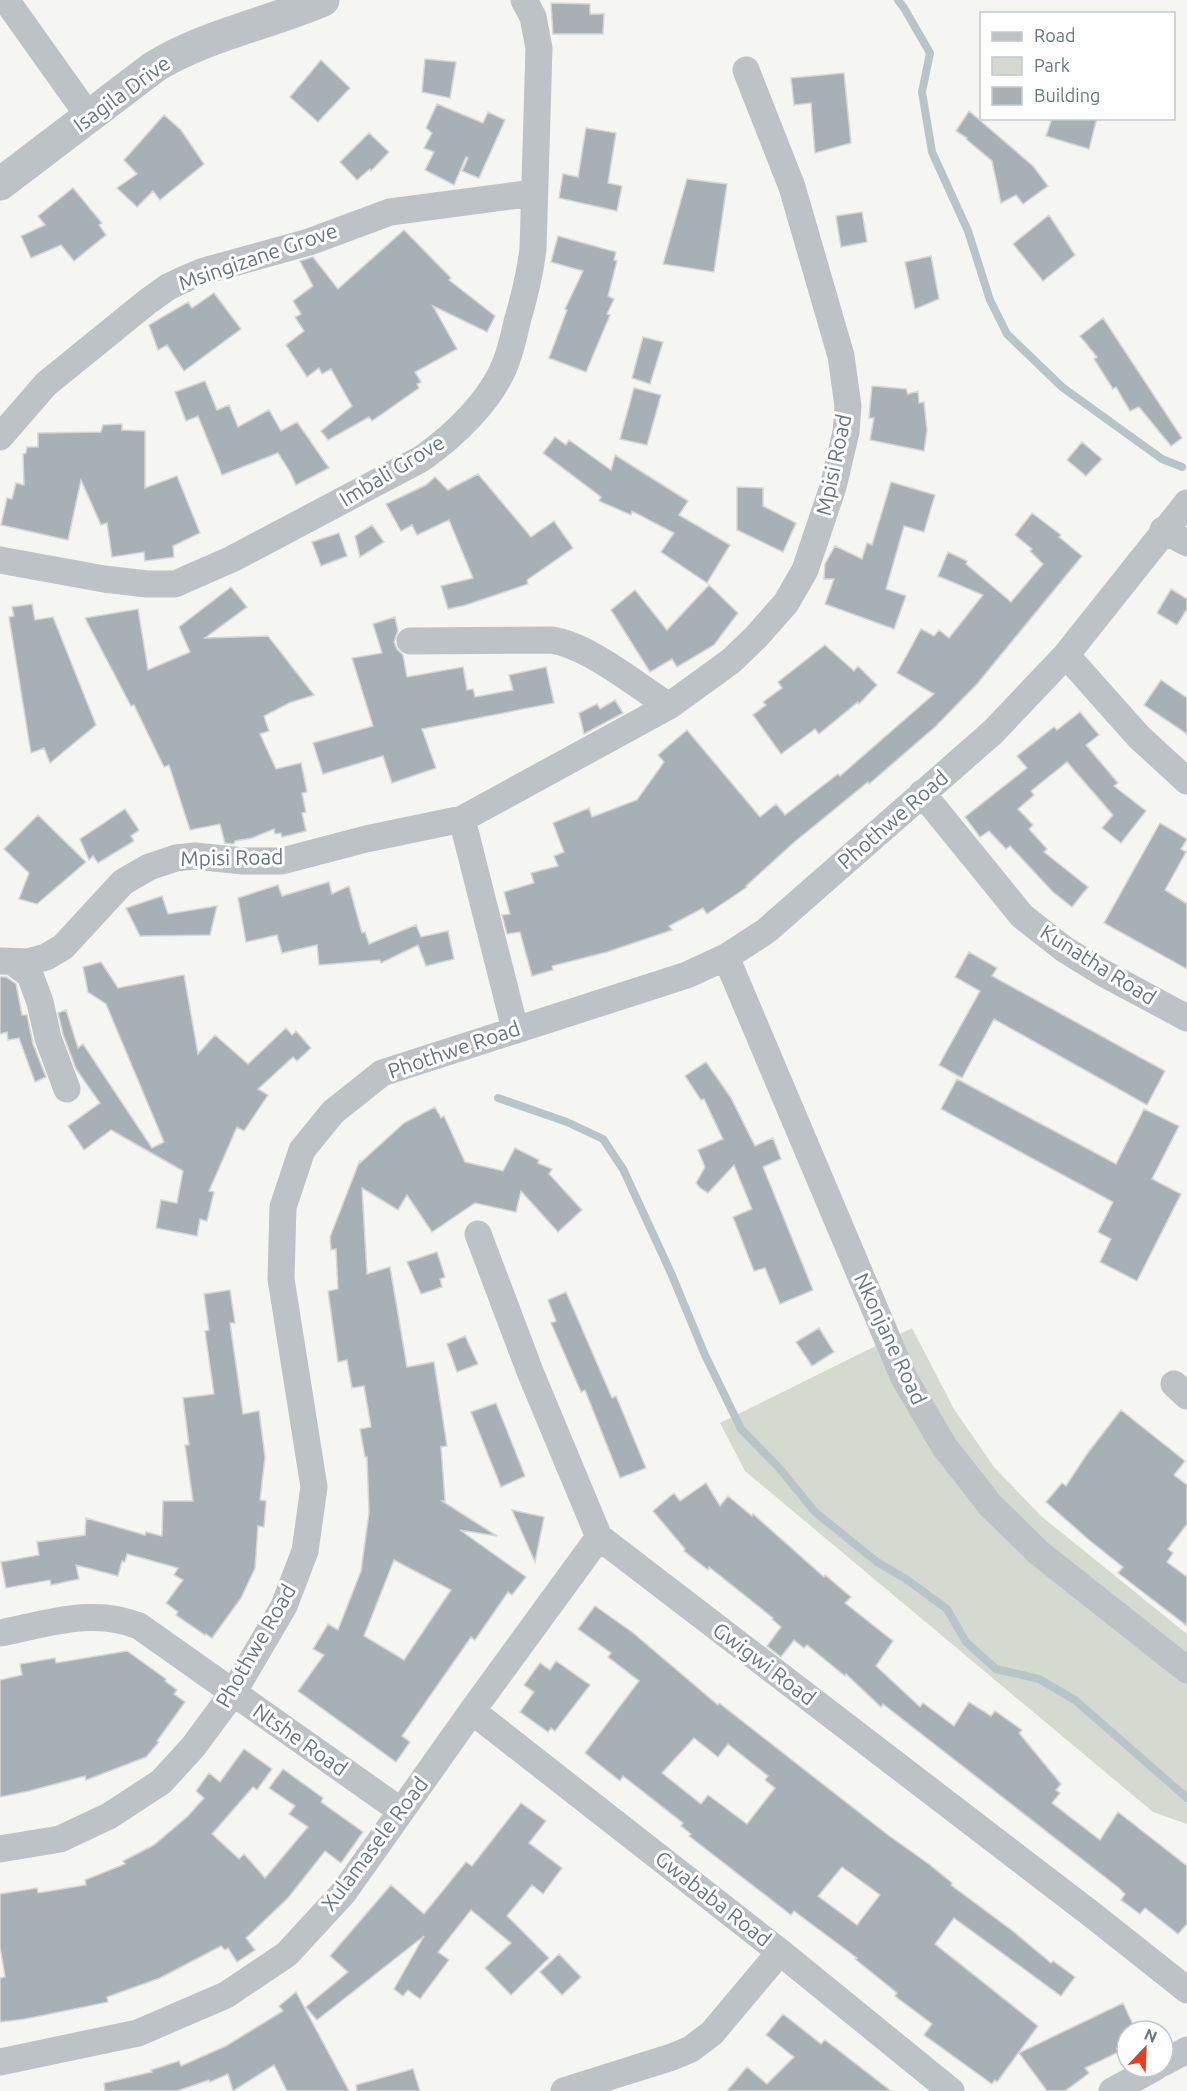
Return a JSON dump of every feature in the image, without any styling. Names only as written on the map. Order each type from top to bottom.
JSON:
[{"type":"street","points":[[6,0],[90,118]]},
{"type":"street","name":"Imbali Grove","points":[[0,560],[104,579],[147,584],[175,584],[232,560],[421,459],[463,425],[491,390],[506,363],[531,269],[539,48],[533,17],[524,0]]},
{"type":"street","name":"Isagila Drive","points":[[0,184],[90,118],[154,67],[172,56],[306,3]]},
{"type":"street","name":"Mpisi Road","points":[[7,962],[28,962],[46,957],[63,947],[123,882],[149,867],[176,858],[195,856],[243,861],[282,861],[366,839],[462,819],[669,706],[731,661],[786,603],[806,570],[833,487],[846,432],[848,406],[835,333],[792,187],[746,70]]},
{"type":"street","name":"Msingizane Grove","points":[[0,437],[46,384],[147,302],[168,287],[187,278],[204,271],[309,242],[390,212],[534,193]]},
{"type":"street","name":"Phothwe Road","points":[[0,1849],[60,1839],[109,1816],[161,1782],[194,1747],[233,1693],[284,1606],[305,1551],[314,1487],[281,1280],[283,1207],[302,1150],[333,1112],[382,1073],[687,975],[726,957],[766,931],[993,732],[1066,655],[1163,530],[1187,503]]},
{"type":"street","points":[[1163,530],[1187,543]]},
{"type":"street","points":[[410,641],[551,640],[567,642],[583,649],[669,706]]},
{"type":"street","points":[[1066,655],[1139,736],[1187,781]]},
{"type":"street","name":"Kunatha Road","points":[[922,793],[1022,916],[1064,949],[1102,973],[1187,1018]]},
{"type":"street","points":[[462,819],[515,1029]]},
{"type":"street","name":"Nkonjane Road","points":[[726,957],[904,1378],[944,1446],[990,1505],[1039,1552],[1187,1670]]},
{"type":"street","points":[[7,962],[30,975],[40,1002],[48,1038],[67,1089]]},
{"type":"street","points":[[478,1234],[531,1374],[598,1537]]},
{"type":"street","name":"Xulamasele Road","points":[[0,2062],[138,2033],[226,1995],[286,1954],[344,1892],[598,1537]]},
{"type":"street","name":"Gwigwi Road","points":[[598,1537],[1187,1990]]},
{"type":"street","name":"Ntshe Road","points":[[0,1633],[87,1616],[125,1620],[139,1626],[401,1811]]},
{"type":"street","name":"Gwababa Road","points":[[472,1711],[780,1952],[951,2091]]},
{"type":"street","points":[[564,2091],[691,2049],[712,2033],[780,1952]]},
{"type":"street","points":[[1112,2091],[1134,2079]]},
{"type":"green space","points":[[912,1328],[954,1409],[994,1467],[1041,1516],[1187,1634],[1187,1824],[1153,1812],[745,1471],[720,1423]]},
{"type":"building","points":[[551,3],[590,4],[590,14],[604,14],[603,34],[553,34]]},
{"type":"building","points":[[425,59],[456,62],[450,98],[422,92]]},
{"type":"building","points":[[321,60],[350,88],[318,122],[290,97]]},
{"type":"building","points":[[844,73],[851,143],[815,153],[811,103],[794,105],[791,78]]},
{"type":"building","points":[[437,104],[483,123],[488,112],[505,120],[479,178],[462,171],[468,158],[466,157],[454,185],[425,170],[434,152],[424,148],[432,133],[426,128]]},
{"type":"building","points":[[969,111],[1033,166],[1048,186],[1023,204],[1016,195],[1001,203],[992,161],[956,131]]},
{"type":"building","points":[[164,115],[181,130],[204,164],[160,200],[153,191],[137,207],[117,188],[137,174],[124,160]]},
{"type":"building","points":[[1051,120],[1096,120],[1089,149],[1046,136]]},
{"type":"building","points":[[586,128],[616,133],[608,183],[622,186],[617,211],[559,198],[563,174],[578,177]]},
{"type":"building","points":[[369,133],[389,152],[371,171],[370,169],[357,180],[340,162]]},
{"type":"building","points":[[687,179],[727,184],[714,272],[663,264]]},
{"type":"building","points":[[73,188],[102,223],[99,225],[106,235],[74,261],[61,245],[31,258],[21,236],[45,225],[38,216]]},
{"type":"building","points":[[862,212],[867,242],[841,247],[836,216]]},
{"type":"building","points":[[1049,215],[1075,255],[1043,281],[1013,244]]},
{"type":"building","points":[[404,230],[451,278],[449,280],[495,316],[487,332],[433,306],[457,349],[415,372],[421,382],[417,384],[419,388],[372,421],[369,417],[328,440],[321,431],[352,406],[331,369],[322,374],[319,368],[307,377],[286,345],[304,331],[295,317],[301,314],[293,301],[313,286],[300,261],[313,257],[338,289]]},
{"type":"building","points":[[558,236],[616,252],[614,260],[617,261],[608,296],[614,299],[607,314],[610,315],[586,372],[549,358],[567,310],[565,309],[583,271],[551,262]]},
{"type":"building","points":[[931,256],[939,299],[915,309],[905,262]]},
{"type":"building","points":[[214,293],[241,329],[184,371],[167,345],[158,350],[149,325],[188,302],[192,308]]},
{"type":"building","points":[[1103,318],[1182,438],[1171,446],[1139,407],[1130,411],[1116,387],[1113,389],[1094,359],[1097,357],[1080,336]]},
{"type":"building","points":[[643,337],[663,342],[650,384],[632,378]]},
{"type":"building","points":[[205,381],[217,410],[229,405],[238,427],[269,410],[281,431],[297,422],[329,468],[296,485],[278,453],[222,475],[198,416],[186,421],[175,392]]},
{"type":"building","points":[[872,386],[906,389],[908,394],[918,391],[919,403],[924,402],[927,430],[924,451],[870,440],[874,418],[869,418]]},
{"type":"building","points":[[634,388],[661,395],[647,445],[620,439]]},
{"type":"building","points":[[122,424],[122,430],[145,431],[145,488],[177,476],[200,533],[173,546],[174,557],[145,561],[144,552],[112,557],[107,523],[101,525],[81,480],[68,540],[1,525],[7,498],[12,499],[16,483],[24,485],[23,454],[26,453],[27,447],[38,447],[38,433],[101,432],[103,425]]},
{"type":"building","points":[[555,437],[566,445],[569,440],[611,470],[615,455],[688,501],[679,515],[730,545],[707,583],[661,552],[674,533],[632,511],[631,515],[599,501],[601,497],[543,453]]},
{"type":"building","points":[[1082,442],[1102,459],[1086,476],[1067,460]]},
{"type":"building","points":[[478,474],[531,537],[554,521],[573,548],[527,580],[528,584],[448,609],[441,586],[473,578],[449,520],[417,535],[412,525],[401,531],[386,504],[426,485],[435,477],[448,490]]},
{"type":"building","points":[[891,482],[935,495],[924,532],[904,526],[886,589],[906,596],[894,629],[825,604],[834,579],[824,579],[825,564],[835,546],[862,559],[867,543],[872,545]]},
{"type":"building","points":[[737,487],[763,488],[763,506],[796,523],[783,552],[737,530]]},
{"type":"building","points":[[1032,513],[1061,535],[1059,537],[1082,556],[977,684],[935,727],[869,784],[868,782],[792,844],[747,887],[707,914],[703,908],[669,926],[672,930],[607,952],[552,966],[553,970],[532,976],[520,932],[507,934],[502,915],[510,914],[504,892],[534,883],[531,873],[558,866],[554,856],[564,852],[553,823],[589,808],[592,817],[637,800],[664,762],[658,755],[687,730],[760,817],[776,804],[785,815],[838,774],[840,776],[934,694],[897,673],[921,629],[934,636],[939,630],[949,638],[983,595],[938,576],[948,552],[967,561],[966,564],[1011,602],[1043,564],[1030,551],[1032,549],[1015,535]]},
{"type":"building","points":[[372,525],[384,542],[360,557],[355,536]]},
{"type":"building","points":[[339,533],[347,556],[321,566],[312,542]]},
{"type":"building","points":[[709,585],[738,613],[714,645],[677,667],[672,659],[650,672],[611,610],[635,590],[667,630]]},
{"type":"building","points":[[231,587],[247,607],[205,638],[268,636],[314,695],[289,703],[264,716],[269,731],[260,734],[276,769],[301,763],[307,792],[302,793],[306,812],[302,813],[306,831],[282,837],[281,833],[275,834],[274,829],[252,838],[235,841],[234,844],[225,843],[220,824],[190,830],[169,765],[164,767],[134,705],[131,706],[85,618],[138,609],[148,670],[190,652],[179,627]]},
{"type":"building","points":[[1171,589],[1187,599],[1187,609],[1177,625],[1157,613]]},
{"type":"building","points":[[32,604],[35,620],[53,617],[96,725],[50,763],[44,748],[31,753],[9,617],[14,616],[12,607]]},
{"type":"building","points":[[395,617],[398,631],[394,642],[403,655],[407,677],[463,667],[467,690],[473,689],[475,697],[513,690],[509,675],[546,667],[554,703],[422,729],[436,768],[392,783],[383,756],[323,774],[313,743],[373,726],[352,658],[382,653],[373,624]]},
{"type":"building","points":[[825,645],[854,671],[858,666],[877,685],[859,704],[858,702],[819,734],[815,729],[781,754],[753,715],[766,705],[763,702],[782,688],[778,682]]},
{"type":"building","points":[[1161,680],[1187,698],[1187,734],[1144,705]]},
{"type":"building","points":[[615,700],[623,713],[584,734],[579,713],[597,704],[600,709]]},
{"type":"building","points":[[1080,712],[1099,735],[1086,745],[1118,783],[1114,786],[1146,811],[1121,843],[1102,828],[1113,815],[1067,762],[1031,791],[1034,795],[1018,809],[1033,825],[1029,829],[1047,849],[1044,852],[1088,887],[1072,907],[1053,892],[1010,846],[1006,849],[989,831],[980,837],[965,817],[1027,768],[1017,756],[1054,727],[1057,730]]},
{"type":"building","points":[[125,809],[139,830],[131,836],[134,841],[98,863],[93,856],[89,860],[80,839]]},
{"type":"building","points":[[38,815],[86,862],[37,904],[19,899],[29,873],[4,849]]},
{"type":"building","points":[[1160,823],[1187,839],[1181,849],[1186,852],[1165,890],[1187,904],[1187,969],[1104,923]]},
{"type":"building","points":[[329,882],[332,894],[349,886],[362,933],[365,932],[369,944],[416,925],[421,937],[448,931],[454,959],[426,966],[418,945],[381,963],[380,960],[319,965],[317,945],[282,953],[277,935],[246,942],[238,898],[278,885],[282,896]]},
{"type":"building","points":[[162,896],[168,914],[217,906],[210,935],[140,936],[126,908]]},
{"type":"building","points":[[969,952],[997,968],[992,976],[1165,1071],[1147,1105],[994,1019],[962,1078],[939,1065],[980,991],[955,977]]},
{"type":"building","points":[[101,962],[118,988],[184,975],[198,1054],[215,1035],[248,1064],[286,1028],[292,1035],[296,1031],[311,1048],[297,1061],[293,1057],[258,1089],[268,1095],[244,1131],[237,1127],[209,1191],[214,1192],[207,1221],[200,1219],[197,1236],[156,1228],[161,1200],[177,1203],[183,1171],[111,1130],[84,1150],[68,1126],[100,1103],[76,1069],[63,1034],[58,1013],[66,1010],[78,1048],[83,1044],[152,1148],[164,1142],[106,1004],[88,992],[83,967]]},
{"type":"building","points":[[0,977],[6,977],[16,984],[22,1015],[27,1015],[33,1044],[46,1077],[35,1082],[19,1038],[8,1040],[7,1032],[0,1034]]},
{"type":"building","points":[[706,1062],[731,1098],[755,1146],[773,1138],[781,1159],[763,1167],[813,1290],[780,1304],[765,1268],[754,1271],[733,1217],[752,1209],[734,1165],[708,1193],[696,1183],[705,1167],[698,1150],[723,1139],[704,1099],[701,1100],[685,1076]]},
{"type":"building","points":[[957,1079],[1116,1164],[1144,1109],[1179,1126],[1152,1179],[1181,1194],[1137,1281],[1100,1262],[1111,1239],[1098,1232],[1113,1202],[941,1109]]},
{"type":"building","points":[[435,1107],[441,1118],[444,1116],[465,1162],[503,1171],[515,1148],[552,1169],[549,1174],[582,1210],[558,1232],[521,1191],[516,1212],[475,1203],[432,1232],[407,1195],[398,1210],[362,1188],[367,1274],[390,1267],[407,1367],[434,1362],[447,1446],[441,1447],[445,1501],[442,1501],[497,1536],[460,1530],[526,1577],[512,1595],[508,1592],[475,1640],[471,1637],[402,1736],[410,1742],[396,1762],[298,1691],[324,1655],[313,1649],[328,1624],[338,1630],[361,1571],[369,1513],[367,1457],[365,1457],[360,1429],[371,1427],[364,1386],[352,1388],[347,1360],[338,1362],[328,1291],[338,1289],[336,1249],[331,1250],[330,1237],[360,1160],[360,1163],[404,1123]],"holes":[[[394,1560],[451,1590],[404,1660],[364,1636]]]},
{"type":"building","points":[[437,1252],[445,1277],[440,1279],[442,1287],[421,1294],[407,1262]]},
{"type":"building","points":[[230,1290],[235,1323],[230,1323],[243,1414],[259,1411],[265,1457],[260,1500],[266,1501],[264,1527],[258,1526],[255,1568],[241,1598],[212,1638],[176,1615],[178,1612],[166,1603],[183,1580],[174,1575],[178,1568],[127,1554],[125,1562],[122,1561],[118,1576],[76,1565],[79,1579],[51,1585],[50,1580],[6,1588],[1,1562],[39,1555],[37,1542],[85,1535],[86,1518],[145,1535],[146,1532],[162,1536],[163,1501],[193,1501],[185,1445],[189,1445],[183,1398],[214,1394],[205,1331],[209,1330],[204,1294]]},
{"type":"building","points":[[566,1292],[612,1398],[616,1396],[646,1468],[620,1478],[585,1390],[581,1392],[551,1323],[556,1321],[548,1300]]},
{"type":"building","points":[[819,1328],[834,1352],[812,1366],[796,1342]]},
{"type":"building","points":[[465,1336],[478,1364],[457,1372],[447,1344]]},
{"type":"building","points":[[496,1403],[525,1476],[501,1487],[471,1412]]},
{"type":"building","points":[[1121,1410],[1185,1461],[1174,1475],[1187,1485],[1187,1524],[1168,1549],[1173,1553],[1167,1562],[1187,1577],[1187,1626],[1118,1573],[1123,1567],[1046,1502],[1062,1483],[1066,1486]]},
{"type":"building","points":[[706,1483],[720,1506],[728,1496],[752,1516],[753,1514],[824,1577],[825,1575],[851,1597],[845,1603],[893,1641],[876,1666],[920,1707],[923,1703],[954,1726],[969,1702],[991,1716],[995,1711],[1022,1730],[1019,1733],[1061,1784],[1056,1790],[1060,1793],[1052,1803],[1100,1840],[1118,1812],[1187,1866],[1187,1924],[1178,1934],[1145,1908],[1140,1914],[1121,1900],[1125,1894],[1119,1888],[883,1704],[881,1707],[846,1674],[845,1676],[807,1645],[804,1648],[794,1640],[781,1657],[767,1646],[781,1627],[709,1567],[708,1570],[684,1551],[685,1549],[653,1511],[674,1493],[680,1501]]},
{"type":"building","points":[[512,1510],[544,1517],[535,1562]]},
{"type":"building","points":[[595,1606],[632,1632],[718,1705],[719,1703],[930,1865],[952,1883],[951,1885],[1051,1963],[1053,1961],[1075,1977],[1061,1996],[954,1918],[935,1944],[1038,2026],[997,2082],[995,2080],[992,2084],[924,2035],[932,2024],[895,1996],[897,1993],[855,1959],[857,1958],[794,1911],[791,1915],[689,1836],[691,1834],[681,1826],[683,1823],[623,1776],[620,1781],[585,1753],[639,1681],[608,1657],[611,1653],[578,1629]],"holes":[[[694,1738],[718,1757],[728,1744],[768,1776],[765,1780],[775,1788],[747,1824],[708,1795],[701,1804],[662,1773]],[[842,1867],[880,1895],[857,1925],[818,1896]]]},
{"type":"building","points":[[127,1651],[166,1679],[165,1681],[177,1690],[174,1694],[185,1702],[157,1741],[159,1742],[146,1757],[86,1780],[85,1776],[0,1797],[0,1680],[22,1675],[20,1664],[55,1658],[56,1663]]},
{"type":"building","points":[[556,1661],[590,1685],[555,1731],[551,1728],[548,1732],[520,1712],[534,1692],[524,1685],[540,1663],[550,1670]]},
{"type":"building","points":[[244,1749],[272,1769],[257,1790],[253,1787],[212,1834],[239,1859],[244,1854],[265,1878],[308,1827],[289,1814],[295,1806],[269,1788],[283,1769],[323,1798],[321,1802],[363,1832],[341,1863],[325,1851],[288,1898],[246,1938],[255,1950],[237,1962],[228,1948],[225,1950],[221,1946],[160,1978],[107,1997],[108,2002],[0,2022],[0,1978],[5,1977],[0,1946],[0,1894],[37,1888],[38,1893],[86,1885],[85,1880],[125,1864],[123,1861],[154,1845],[188,1816],[204,1798],[196,1791],[209,1773],[220,1782]]},
{"type":"building","points":[[521,1803],[546,1821],[529,1843],[562,1868],[543,1894],[532,1885],[507,1916],[549,1958],[511,1995],[485,1968],[511,1943],[471,1910],[438,1952],[449,1960],[420,1999],[408,1990],[403,1996],[394,1989],[424,1936],[317,2020],[306,2007],[348,1972],[330,1956],[391,1885],[424,1914],[466,1862],[472,1866]]},
{"type":"building","points":[[559,1954],[581,1977],[562,1995],[540,1972]]},
{"type":"building","points":[[296,1992],[349,2091],[287,2091],[274,2065],[233,2091],[228,2074],[210,2082],[209,2080],[177,2091],[105,2091],[104,2083],[152,2072],[151,2070],[179,2061],[181,2066],[226,2046],[283,2011],[279,2006]]},
{"type":"building","points":[[1123,2003],[1130,2019],[1115,2019],[1115,2054],[1085,2068],[1089,2073],[1065,2091],[1047,2091],[1019,2053]]},
{"type":"building","points":[[783,2014],[821,2044],[825,2040],[891,2091],[727,2091],[747,2067],[767,2084],[794,2057],[766,2035]]},
{"type":"building","points":[[413,2069],[420,2091],[357,2091],[356,2085]]},
{"type":"waterway","points":[[898,0],[930,53],[922,92],[932,152],[968,231],[990,300],[1007,334],[1062,387],[1162,459],[1182,467]]},
{"type":"waterway","points":[[498,1098],[567,1122],[603,1139],[623,1169],[671,1273],[705,1355],[741,1429],[780,1469],[815,1512],[877,1562],[906,1579],[947,1609],[966,1642],[996,1669],[1039,1679],[1075,1700],[1187,1798]]}]
